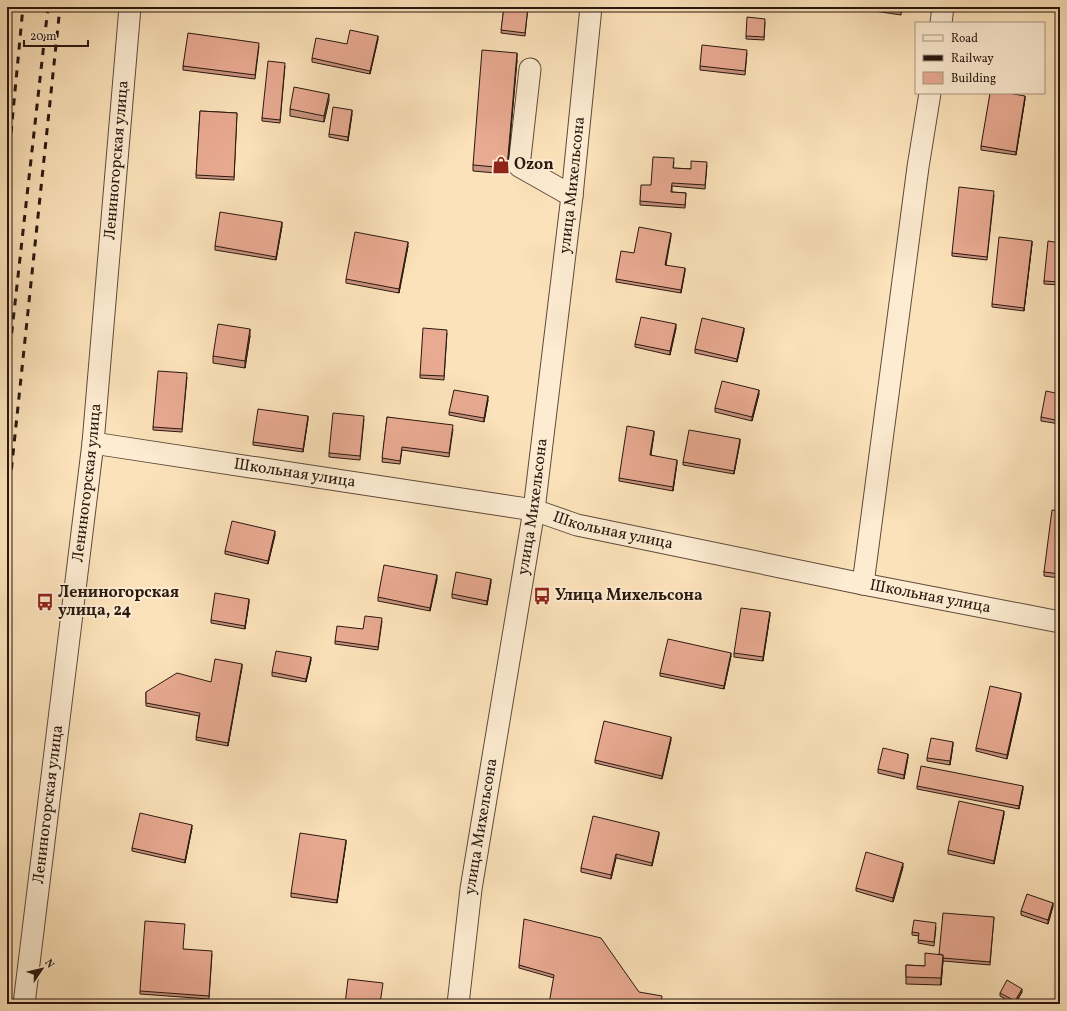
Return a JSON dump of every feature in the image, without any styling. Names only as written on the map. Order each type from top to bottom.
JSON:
[{"type":"street","name":"Лениногорская улица","points":[[24,1004],[93,443],[130,7]]},
{"type":"street","name":"улица Михельсона","points":[[458,1004],[471,889],[534,510],[572,196],[591,7]]},
{"type":"street","points":[[941,22],[943,7]]},
{"type":"street","points":[[530,69],[519,166],[572,196]]},
{"type":"street","points":[[863,584],[918,167],[930,94]]},
{"type":"street","name":"Школьная улица","points":[[93,443],[534,510],[577,525],[863,584],[1060,622]]},
{"type":"building","points":[[504,7],[528,7],[525,33],[501,30]]},
{"type":"building","points":[[872,7],[901,7],[901,12]]},
{"type":"building","points":[[747,17],[765,19],[764,37],[746,36]]},
{"type":"building","points":[[350,30],[378,36],[370,71],[312,58],[316,38],[347,44]]},
{"type":"building","points":[[188,33],[259,43],[255,75],[183,66]]},
{"type":"building","points":[[702,45],[747,50],[745,71],[700,66]]},
{"type":"building","points":[[482,50],[517,53],[507,168],[473,165]]},
{"type":"building","points":[[268,61],[285,63],[280,120],[262,118]]},
{"type":"building","points":[[294,87],[329,94],[324,116],[290,109]]},
{"type":"building","points":[[990,94],[1014,94],[1025,96],[1016,152],[981,146]]},
{"type":"building","points":[[333,107],[352,110],[348,137],[329,134]]},
{"type":"building","points":[[200,111],[237,113],[234,177],[196,175]]},
{"type":"building","points":[[653,157],[674,158],[673,168],[691,169],[691,161],[707,162],[705,185],[672,183],[671,192],[686,193],[685,205],[640,201],[641,185],[651,185]]},
{"type":"building","points":[[959,187],[994,191],[987,257],[952,253]]},
{"type":"building","points":[[220,212],[282,222],[276,257],[215,246]]},
{"type":"building","points":[[639,227],[671,233],[665,265],[685,268],[681,290],[616,279],[621,251],[634,253]]},
{"type":"building","points":[[355,232],[408,242],[399,289],[346,279]]},
{"type":"building","points":[[999,237],[1032,241],[1024,308],[992,304]]},
{"type":"building","points":[[1048,241],[1060,243],[1060,282],[1044,281]]},
{"type":"building","points":[[641,317],[676,324],[670,351],[635,344]]},
{"type":"building","points":[[702,318],[744,328],[737,359],[695,349]]},
{"type":"building","points":[[218,324],[250,329],[245,361],[213,356]]},
{"type":"building","points":[[423,328],[447,330],[444,376],[420,375]]},
{"type":"building","points":[[158,371],[187,373],[182,429],[153,427]]},
{"type":"building","points":[[722,381],[759,390],[752,417],[715,408]]},
{"type":"building","points":[[454,390],[488,396],[484,418],[449,412]]},
{"type":"building","points":[[1046,391],[1060,394],[1060,421],[1041,417]]},
{"type":"building","points":[[258,409],[308,416],[303,449],[253,442]]},
{"type":"building","points":[[333,413],[364,416],[360,456],[329,453]]},
{"type":"building","points":[[387,417],[453,425],[449,453],[402,447],[400,461],[382,458]]},
{"type":"building","points":[[627,426],[654,431],[650,455],[677,460],[673,487],[619,478]]},
{"type":"building","points":[[689,430],[740,439],[734,471],[683,462]]},
{"type":"building","points":[[1052,510],[1060,511],[1060,574],[1044,572]]},
{"type":"building","points":[[232,521],[275,531],[268,561],[225,551]]},
{"type":"building","points":[[384,565],[437,575],[430,608],[378,597]]},
{"type":"building","points":[[456,572],[491,579],[487,601],[452,594]]},
{"type":"building","points":[[215,593],[249,599],[245,626],[211,620]]},
{"type":"building","points":[[741,608],[770,612],[763,657],[734,653]]},
{"type":"building","points":[[365,616],[382,618],[378,647],[335,641],[337,626],[363,629]]},
{"type":"building","points":[[668,639],[731,653],[724,686],[660,673]]},
{"type":"building","points":[[276,651],[311,657],[306,679],[272,672]]},
{"type":"building","points":[[215,659],[242,664],[228,743],[196,737],[200,713],[146,703],[146,692],[177,673],[211,682]]},
{"type":"building","points":[[990,686],[1021,693],[1007,755],[976,748]]},
{"type":"building","points":[[604,721],[671,737],[662,776],[595,760]]},
{"type":"building","points":[[931,738],[953,742],[950,761],[927,758]]},
{"type":"building","points":[[883,748],[908,754],[904,775],[878,769]]},
{"type":"building","points":[[921,766],[1023,786],[1019,806],[917,786]]},
{"type":"building","points":[[959,801],[1004,811],[994,861],[948,850]]},
{"type":"building","points":[[140,813],[192,825],[185,860],[132,848]]},
{"type":"building","points":[[593,816],[659,832],[652,863],[616,854],[611,875],[581,868]]},
{"type":"building","points":[[300,833],[346,840],[337,900],[291,893]]},
{"type":"building","points":[[866,852],[903,863],[893,898],[856,888]]},
{"type":"building","points":[[1027,894],[1053,903],[1048,920],[1021,911]]},
{"type":"building","points":[[943,913],[994,917],[990,962],[943,958],[943,955],[939,954]]},
{"type":"building","points":[[524,919],[601,938],[639,992],[662,996],[661,1004],[549,1004],[554,975],[519,965]]},
{"type":"building","points":[[914,920],[936,923],[934,942],[918,940],[919,933],[912,932]]},
{"type":"building","points":[[145,921],[185,924],[183,949],[212,951],[209,996],[140,991]]},
{"type":"building","points":[[925,953],[943,955],[941,978],[906,977],[906,965],[925,966]]},
{"type":"building","points":[[348,979],[383,983],[380,1004],[345,1004]]},
{"type":"building","points":[[1007,980],[1022,989],[1015,1001],[1000,993]]},
{"type":"railway","points":[[7,23],[9,7]]},
{"type":"railway","points":[[7,175],[23,7]]},
{"type":"railway","points":[[7,375],[48,7]]},
{"type":"railway","points":[[7,511],[60,7]]},
{"type":"place","name":"Ozon","points":[[501,165]]},
{"type":"place","name":"Улица Михельсона","points":[[542,596]]},
{"type":"place","name":"Лениногорская улица, 24","points":[[45,602]]}]
